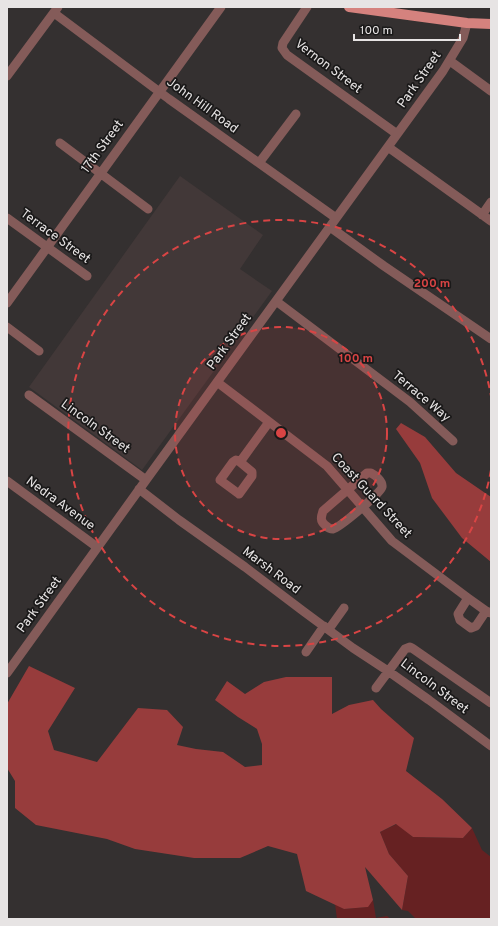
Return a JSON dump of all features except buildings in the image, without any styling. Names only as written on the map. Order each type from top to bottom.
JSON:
[{"type":"main road","points":[[349,7],[467,23],[491,24]]},
{"type":"street","name":"17th Street","points":[[7,303],[221,7]]},
{"type":"street","name":"Vernon Street","points":[[307,7],[283,43],[282,48],[287,55],[397,134]]},
{"type":"street","name":"John Hill Road","points":[[56,10],[160,92],[336,218]]},
{"type":"street","points":[[7,76],[56,10]]},
{"type":"street","name":"Park Street","points":[[7,672],[450,61],[463,38],[467,23]]},
{"type":"street","points":[[450,61],[491,91]]},
{"type":"street","points":[[259,163],[296,114]]},
{"type":"street","points":[[60,143],[148,209]]},
{"type":"street","points":[[388,147],[491,222]]},
{"type":"street","points":[[482,215],[491,202]]},
{"type":"street","name":"Terrace Street","points":[[7,218],[87,276]]},
{"type":"street","points":[[330,227],[491,340]]},
{"type":"street","name":"Terrace Way","points":[[276,301],[410,402],[453,441]]},
{"type":"street","points":[[7,327],[39,351]]},
{"type":"street","name":"Coast Guard Street","points":[[217,382],[327,466],[392,540],[468,598],[489,612]]},
{"type":"street","name":"Lincoln Street","points":[[29,395],[146,480]]},
{"type":"street","points":[[240,462],[269,422]]},
{"type":"street","points":[[367,473],[371,473],[381,482],[382,487],[380,491],[362,507],[338,527],[332,529],[326,527],[322,522],[321,517],[323,511],[367,473]]},
{"type":"street","name":"Nedra Avenue","points":[[7,481],[97,547]]},
{"type":"street","name":"Marsh Road","points":[[140,489],[179,520],[353,648],[388,671]]},
{"type":"street","points":[[468,598],[458,614],[460,620],[471,628],[476,626],[489,612]]},
{"type":"street","points":[[306,652],[344,608]]},
{"type":"street","name":"Lincoln Street","points":[[491,703],[410,647],[405,649],[388,671],[491,746]]},
{"type":"street","points":[[376,688],[388,671]]},
{"type":"shaded area","points":[[180,176],[263,235],[240,269],[272,291],[142,470],[29,387]]},
{"type":"shaded area","points":[[401,423],[425,437],[456,473],[491,497],[491,562],[462,538],[432,498],[420,463],[396,429]]},
{"type":"shaded area","points":[[29,666],[75,688],[48,731],[54,750],[97,762],[138,708],[167,710],[183,727],[177,745],[223,752],[245,767],[262,765],[262,744],[257,729],[215,700],[227,681],[245,694],[264,682],[286,677],[332,677],[332,714],[349,705],[373,700],[414,738],[406,771],[442,799],[472,828],[463,838],[413,837],[396,824],[380,832],[389,854],[408,876],[402,910],[365,867],[373,900],[368,907],[344,909],[306,891],[297,854],[268,846],[240,858],[194,858],[135,849],[107,839],[36,825],[15,808],[15,781],[7,768],[7,704]]},
{"type":"shaded area","points":[[397,824],[413,837],[463,838],[472,828],[482,850],[491,857],[491,919],[416,919],[408,911],[402,910],[408,876],[389,854],[380,832]]},
{"type":"shaded area","points":[[373,900],[376,918],[387,916],[391,919],[337,919],[335,904],[344,909],[367,907]]}]
